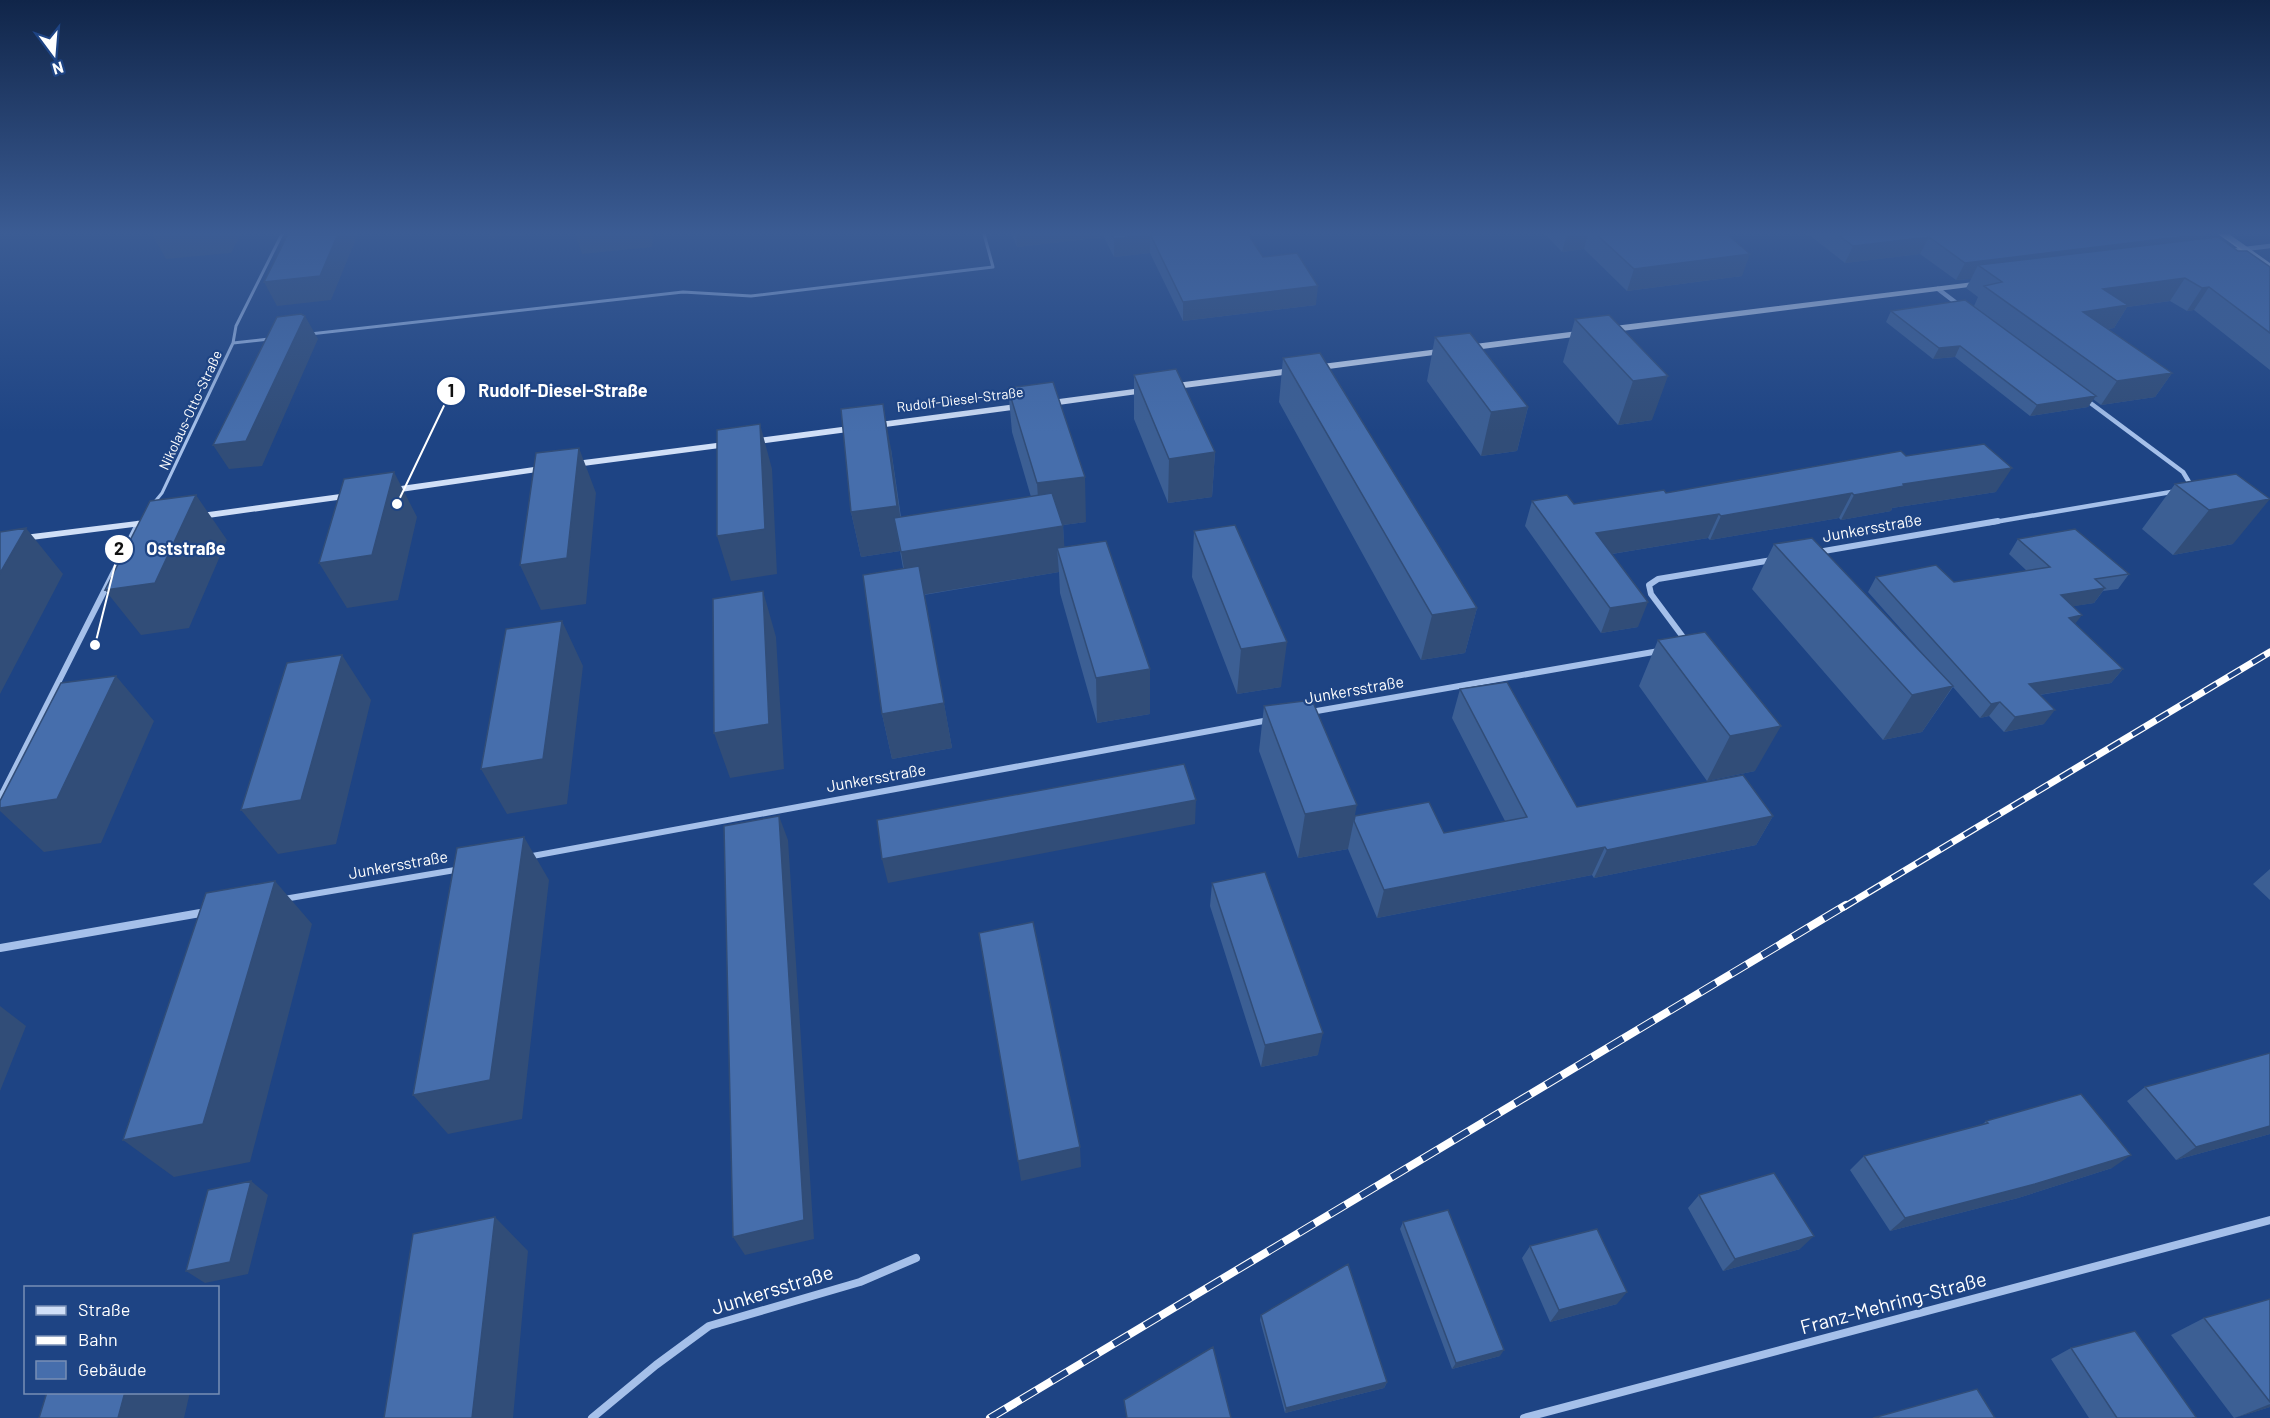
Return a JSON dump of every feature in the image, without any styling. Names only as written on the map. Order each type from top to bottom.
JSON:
[{"type":"street","name":"Rudolf-Diesel-Straße","points":[[184,518],[507,473],[1832,300]]},
{"type":"street","points":[[1952,300],[1962,308]]},
{"type":"street","name":"Junkersstraße","points":[[1808,554],[2185,490],[2189,483],[2182,472],[2079,395]]},
{"type":"street","points":[[0,541],[141,520],[161,521]]},
{"type":"street","points":[[0,798],[141,520]]},
{"type":"street","name":"Junkersstraße","points":[[1304,714],[1669,649],[1677,645],[1683,637],[1651,594],[1649,585],[1658,579],[1785,558]]},
{"type":"street","name":"Junkersstraße","points":[[517,858],[1281,718]]},
{"type":"street","name":"Junkersstraße","points":[[277,900],[471,867]]},
{"type":"street","points":[[0,948],[219,910]]},
{"type":"street","name":"Franz-Mehring-Straße","points":[[1524,1418],[2270,1221]]},
{"type":"street","name":"Junkersstraße","points":[[592,1418],[656,1365],[709,1326],[860,1282],[916,1258]]},
{"type":"lane","name":"Nikolaus-Otto-Straße","points":[[150,508],[162,493],[233,343],[236,326],[249,300]]},
{"type":"lane","points":[[304,335],[611,300]]},
{"type":"lane","points":[[233,343],[280,337]]},
{"type":"building","points":[[1965,300],[2096,396],[2037,405],[1960,346],[1939,348],[1891,311]]},
{"type":"building","points":[[2004,300],[2120,300],[2128,305],[2083,312],[2172,373],[2117,381]]},
{"type":"building","points":[[2226,300],[2270,300],[2270,333]]},
{"type":"building","points":[[301,314],[305,316],[246,441],[213,445],[277,317]]},
{"type":"building","points":[[1609,315],[1668,376],[1633,381],[1575,319]]},
{"type":"building","points":[[1470,333],[1528,407],[1491,412],[1435,337]]},
{"type":"building","points":[[1320,353],[1477,608],[1432,615],[1283,358]]},
{"type":"building","points":[[1176,369],[1215,452],[1169,459],[1134,375]]},
{"type":"building","points":[[1053,382],[1085,477],[1037,483],[1008,388]]},
{"type":"building","points":[[883,404],[897,506],[851,512],[841,409]]},
{"type":"building","points":[[760,424],[765,529],[717,536],[717,430]]},
{"type":"building","points":[[1984,444],[2012,468],[1903,484],[1904,486],[1854,495],[1852,493],[1721,516],[1719,514],[1596,533],[1648,602],[1610,608],[1532,501],[1567,495],[1574,504],[1664,490],[1666,493],[1901,451],[1906,456]]},
{"type":"building","points":[[579,448],[567,558],[520,565],[536,453]]},
{"type":"building","points":[[394,472],[372,555],[319,563],[344,479]]},
{"type":"building","points":[[2236,474],[2270,499],[2209,510],[2175,484]]},
{"type":"building","points":[[1052,493],[1063,526],[901,552],[894,518]]},
{"type":"building","points":[[196,495],[155,583],[105,590],[150,501]]},
{"type":"building","points":[[1235,525],[1287,642],[1241,649],[1194,531]]},
{"type":"building","points":[[26,528],[0,573],[0,532]]},
{"type":"building","points":[[2075,529],[2129,574],[2095,579],[2105,588],[2061,595],[2082,615],[2069,618],[2123,669],[2029,684],[2055,710],[2015,717],[2000,702],[1991,704],[1876,577],[1936,565],[1954,582],[2050,567],[2018,539]]},
{"type":"building","points":[[1812,538],[1953,686],[1912,695],[1774,544]]},
{"type":"building","points":[[1106,541],[1150,669],[1096,678],[1057,548]]},
{"type":"building","points":[[919,566],[944,703],[882,714],[863,575]]},
{"type":"building","points":[[763,591],[769,724],[714,733],[713,599]]},
{"type":"building","points":[[562,621],[543,759],[481,769],[506,629]]},
{"type":"building","points":[[1705,632],[1781,726],[1730,736],[1658,640]]},
{"type":"building","points":[[342,655],[301,800],[241,810],[287,663]]},
{"type":"building","points":[[116,676],[57,799],[0,808],[0,801],[61,683]]},
{"type":"building","points":[[1507,682],[1577,807],[1743,775],[1773,816],[1607,850],[1605,847],[1384,890],[1354,821],[1355,816],[1429,802],[1444,833],[1527,817],[1460,689]]},
{"type":"building","points":[[1312,700],[1357,805],[1305,814],[1264,706]]},
{"type":"building","points":[[1184,764],[1196,800],[882,859],[877,820]]},
{"type":"building","points":[[779,816],[804,1220],[733,1237],[724,826]]},
{"type":"building","points":[[524,837],[490,1080],[413,1095],[457,848]]},
{"type":"building","points":[[1265,872],[1323,1033],[1265,1045],[1212,883]]},
{"type":"building","points":[[275,881],[203,1124],[123,1140],[206,893]]},
{"type":"building","points":[[1033,922],[1080,1147],[1018,1161],[979,933]]},
{"type":"building","points":[[2270,1053],[2270,1126],[2196,1147],[2145,1087]]},
{"type":"building","points":[[2081,1094],[2131,1155],[2035,1184],[1905,1218],[1864,1156],[1988,1123],[1986,1121]]},
{"type":"building","points":[[1774,1173],[1814,1236],[1735,1259],[1699,1195]]},
{"type":"building","points":[[251,1181],[230,1262],[186,1271],[208,1190]]},
{"type":"building","points":[[1448,1210],[1504,1350],[1456,1363],[1403,1222]]},
{"type":"building","points":[[495,1217],[472,1418],[384,1418],[413,1234]]},
{"type":"building","points":[[1597,1229],[1627,1292],[1559,1310],[1530,1246]]},
{"type":"building","points":[[1348,1264],[1387,1382],[1286,1408],[1261,1315]]},
{"type":"building","points":[[2270,1299],[2270,1402],[2204,1318]]},
{"type":"building","points":[[2135,1331],[2196,1417],[2117,1418],[2071,1348]]},
{"type":"building","points":[[1213,1347],[1231,1418],[1127,1418],[1124,1400]]},
{"type":"building","points":[[1977,1389],[1995,1418],[1873,1418]]},
{"type":"building","points":[[46,1394],[124,1394],[118,1418],[39,1418]]},
{"type":"railway","points":[[1844,907],[2270,652]]},
{"type":"railway","points":[[990,1418],[1846,905]]},
{"type":"place","name":"Rudolf-Diesel-Straße","points":[[397,504]]},
{"type":"place","name":"Oststraße","points":[[95,645]]}]
